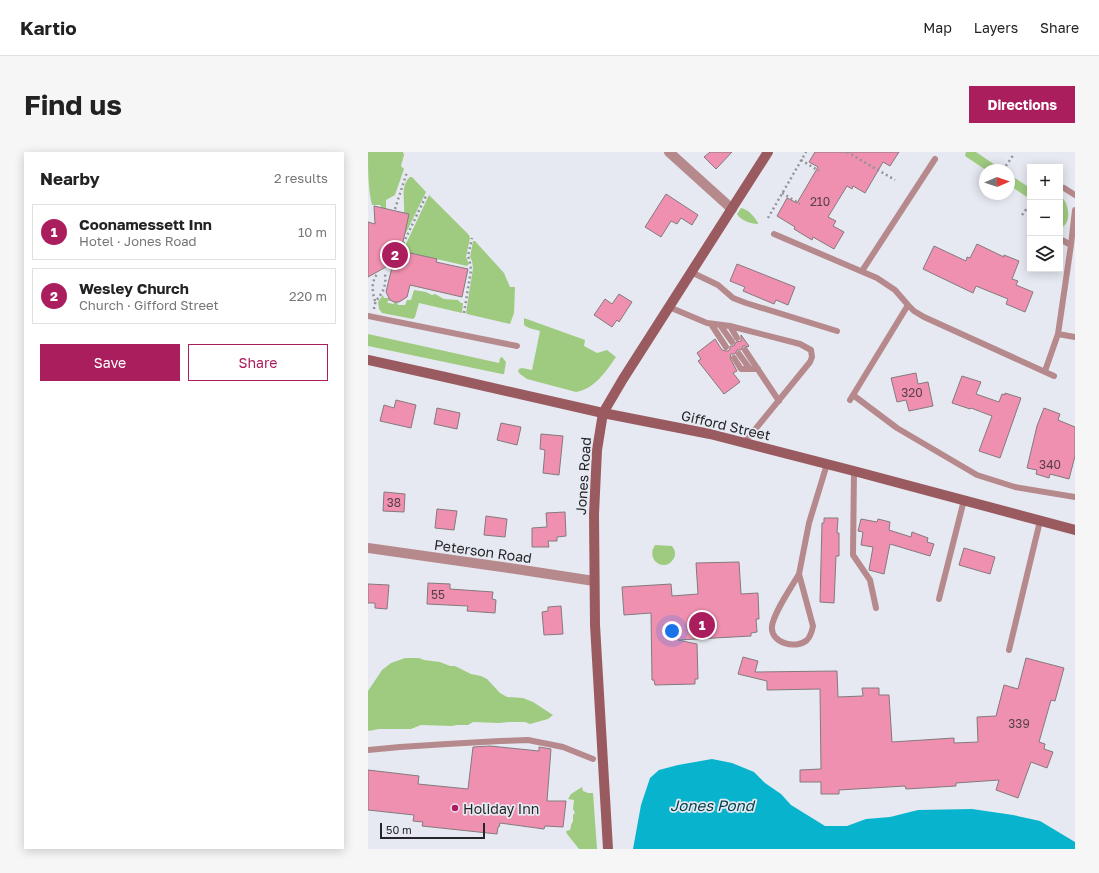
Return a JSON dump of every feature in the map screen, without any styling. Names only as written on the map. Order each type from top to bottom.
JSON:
[{"type":"main road","name":"Jones Road","points":[[608,849],[597,668],[594,581],[594,514],[597,450],[603,413],[623,379],[768,152]]},
{"type":"main road","name":"Gifford Street","points":[[368,360],[603,413],[710,434],[1075,530]]},
{"type":"street","points":[[670,152],[732,208]]},
{"type":"street","name":"Peterson Road","points":[[368,548],[594,581]]},
{"type":"lane","points":[[862,271],[935,159]]},
{"type":"lane","points":[[1064,188],[1075,195]]},
{"type":"lane","points":[[1044,372],[1058,334],[1074,227],[1075,210]]},
{"type":"lane","points":[[774,234],[877,278],[895,290],[914,311],[924,318],[1054,376]]},
{"type":"lane","points":[[1063,241],[1071,245]]},
{"type":"lane","points":[[691,272],[718,285],[733,298],[837,330]]},
{"type":"lane","points":[[908,305],[852,397],[897,428],[977,474],[1015,487],[1075,497]]},
{"type":"lane","points":[[669,307],[712,324],[730,326],[800,344],[811,350],[812,357],[810,362],[744,443]]},
{"type":"lane","points":[[370,316],[517,346]]},
{"type":"lane","points":[[712,324],[726,347]]},
{"type":"lane","points":[[720,325],[732,342]]},
{"type":"lane","points":[[730,326],[737,338]]},
{"type":"lane","points":[[1058,334],[1075,337]]},
{"type":"lane","points":[[745,350],[780,400]]},
{"type":"lane","points":[[737,356],[741,368],[758,369]]},
{"type":"lane","points":[[799,574],[813,626],[811,634],[806,641],[802,643],[786,644],[779,642],[775,637],[772,629],[773,622],[799,574],[809,524],[827,464]]},
{"type":"lane","points":[[854,471],[853,555],[870,580],[876,608]]},
{"type":"lane","points":[[939,599],[964,500]]},
{"type":"lane","points":[[1009,650],[1040,521]]},
{"type":"lane","points":[[368,750],[528,740],[563,747],[593,759]]},
{"type":"path","points":[[768,218],[806,152]]},
{"type":"path","points":[[847,152],[895,180]]},
{"type":"path","points":[[1007,164],[1014,154]]},
{"type":"path","points":[[801,160],[819,171]]},
{"type":"path","points":[[396,209],[407,172]]},
{"type":"path","points":[[782,193],[800,204]]},
{"type":"path","points":[[401,248],[427,194]]},
{"type":"path","points":[[1022,215],[1027,208]]},
{"type":"path","points":[[464,313],[471,270],[468,256],[472,238]]},
{"type":"path","points":[[375,302],[372,289],[374,278],[378,273]]},
{"type":"path","points":[[370,316],[375,302],[382,292],[385,274]]},
{"type":"green space","points":[[368,152],[403,152],[404,155],[401,166],[404,169],[395,195],[386,200],[386,209],[382,208],[380,205],[372,205],[369,186]]},
{"type":"green space","points":[[966,152],[976,152],[994,164],[979,164],[979,165],[965,156]]},
{"type":"green space","points":[[410,177],[412,177],[426,192],[403,239],[409,214],[404,213],[404,189]]},
{"type":"green space","points":[[1015,178],[1027,186],[1027,197],[1015,189]]},
{"type":"green space","points":[[429,195],[469,235],[470,238],[466,257],[469,264],[467,266],[406,252],[404,248]]},
{"type":"green space","points":[[1063,198],[1068,212],[1067,222],[1063,227]]},
{"type":"green space","points":[[741,208],[751,214],[758,224],[746,221],[738,216],[737,214]]},
{"type":"green space","points":[[473,241],[475,241],[504,273],[510,287],[515,287],[514,313],[510,324],[466,313],[473,268],[470,257]]},
{"type":"green space","points":[[414,290],[426,292],[432,295],[435,294],[444,299],[458,300],[463,303],[462,313],[419,303],[413,319],[382,313],[379,309],[378,302],[383,295],[384,298],[389,298],[390,300],[387,302],[388,303],[394,304],[394,302],[397,302],[398,305],[405,305],[407,300],[411,300]]},
{"type":"green space","points":[[524,318],[585,340],[584,346],[597,353],[607,350],[616,357],[599,379],[589,387],[576,392],[527,379],[518,371],[522,368],[532,370],[540,331],[524,325]]},
{"type":"green space","points":[[368,334],[499,363],[500,358],[502,357],[506,362],[504,374],[368,346]]},
{"type":"green space","points":[[655,545],[672,546],[675,555],[670,563],[661,565],[654,560],[652,556]]},
{"type":"green space","points":[[405,658],[419,658],[440,662],[450,666],[455,666],[471,674],[481,676],[487,679],[500,693],[507,697],[523,698],[533,702],[553,715],[548,719],[530,724],[525,722],[473,722],[468,725],[421,725],[411,729],[379,729],[369,731],[368,691],[382,670],[391,663]]},
{"type":"green space","points":[[582,787],[583,791],[593,793],[597,849],[579,849],[566,831],[570,830],[573,815],[575,813],[573,809],[574,800],[568,799],[571,794]]},
{"type":"water","name":"Jones Pond","points":[[712,759],[732,763],[754,772],[765,783],[781,794],[791,805],[825,826],[847,826],[866,819],[890,817],[918,810],[972,809],[1013,815],[1040,821],[1075,842],[1075,849],[633,849],[641,805],[650,778],[659,770]]},
{"type":"building","points":[[710,152],[732,152],[716,169],[704,157]]},
{"type":"building","points":[[815,152],[899,152],[890,166],[883,162],[865,193],[853,186],[852,189],[847,186],[828,217],[836,221],[833,226],[844,232],[834,249],[813,237],[812,240],[777,216],[787,198],[797,203],[818,167],[809,162]]},
{"type":"building","points":[[666,194],[698,215],[692,225],[681,218],[677,224],[671,221],[661,237],[645,227]]},
{"type":"building","points":[[374,206],[409,214],[401,251],[437,259],[436,262],[468,269],[462,297],[410,285],[407,297],[399,302],[390,300],[386,292],[393,263],[368,277],[368,222],[375,224]]},
{"type":"building","points":[[977,244],[1004,257],[1004,255],[1019,261],[1012,279],[1018,281],[1016,285],[1033,292],[1025,312],[1006,304],[1008,299],[976,286],[973,293],[923,269],[934,246],[966,261],[967,257],[970,258]]},
{"type":"building","points":[[737,264],[795,287],[788,305],[776,300],[774,304],[743,291],[745,287],[730,281]]},
{"type":"building","points":[[619,294],[632,302],[619,322],[617,320],[612,327],[594,315],[605,299],[612,304]]},
{"type":"building","points":[[741,335],[749,346],[743,346],[741,350],[737,350],[735,354],[731,354],[730,358],[737,371],[733,373],[740,382],[724,394],[698,361],[701,359],[697,353],[715,339],[722,350],[728,351],[730,346],[734,346],[736,342],[741,341]]},
{"type":"building","points":[[916,373],[918,384],[928,382],[933,406],[909,411],[906,400],[897,402],[891,378]]},
{"type":"building","points":[[962,376],[981,382],[976,394],[999,402],[1002,394],[1005,395],[1005,393],[1021,398],[1000,458],[979,451],[992,416],[952,403]]},
{"type":"building","points":[[396,400],[416,405],[411,428],[380,421],[384,405],[394,408]]},
{"type":"building","points":[[437,408],[460,413],[457,429],[434,424]]},
{"type":"building","points":[[1044,408],[1060,414],[1058,420],[1075,427],[1075,456],[1069,479],[1050,474],[1049,478],[1036,474],[1037,470],[1027,468],[1037,426]]},
{"type":"building","points":[[501,423],[521,427],[517,445],[497,440]]},
{"type":"building","points":[[541,434],[563,436],[559,475],[543,473],[545,450],[540,449]]},
{"type":"building","points":[[384,492],[405,494],[404,512],[383,511]]},
{"type":"building","points":[[437,509],[457,511],[454,530],[435,528]]},
{"type":"building","points":[[565,512],[566,536],[557,537],[557,541],[548,541],[549,547],[532,547],[532,528],[547,527],[546,513]]},
{"type":"building","points":[[486,516],[507,519],[505,537],[484,535]]},
{"type":"building","points":[[824,518],[838,518],[837,533],[839,533],[839,556],[836,556],[834,603],[820,602],[822,523],[824,523]]},
{"type":"building","points":[[861,519],[877,522],[878,519],[890,522],[889,530],[911,537],[912,532],[928,538],[927,542],[934,544],[930,556],[890,544],[884,574],[869,570],[873,547],[861,545],[863,532],[858,531]]},
{"type":"building","points":[[964,548],[995,557],[990,574],[959,565]]},
{"type":"building","points":[[739,562],[741,594],[758,593],[759,619],[756,619],[757,632],[751,633],[751,636],[678,640],[697,644],[698,679],[695,679],[695,684],[655,685],[654,680],[652,680],[651,613],[624,615],[622,587],[671,584],[672,596],[698,594],[696,563]]},
{"type":"building","points":[[428,583],[450,584],[450,589],[493,592],[492,599],[496,600],[495,613],[467,611],[468,606],[427,604]]},
{"type":"building","points":[[368,584],[389,585],[387,609],[375,608],[375,603],[368,603]]},
{"type":"building","points":[[561,606],[563,634],[544,635],[542,612],[548,611],[548,607]]},
{"type":"building","points":[[743,657],[758,661],[755,672],[837,671],[838,697],[863,696],[862,688],[879,688],[879,695],[889,695],[892,742],[954,738],[954,743],[978,742],[977,717],[996,716],[1004,685],[1018,689],[1026,658],[1064,668],[1055,701],[1051,700],[1039,742],[1045,744],[1044,749],[1053,752],[1047,768],[1031,762],[1018,798],[996,790],[999,780],[956,783],[956,786],[906,789],[905,786],[839,790],[839,794],[821,794],[821,782],[800,782],[800,770],[821,769],[820,689],[767,690],[767,681],[738,674]]},
{"type":"building","points":[[490,746],[539,751],[539,747],[551,749],[547,801],[566,801],[563,827],[545,826],[544,829],[500,823],[497,834],[422,826],[423,822],[413,821],[414,815],[368,810],[368,770],[419,776],[418,784],[468,789],[473,747]]},
{"type":"place","name":"Wesley Church","points":[[395,255]]},
{"type":"place","name":"Coonamessett Inn","points":[[702,625]]},
{"type":"place","name":"Holiday Inn","points":[[455,808]]}]
